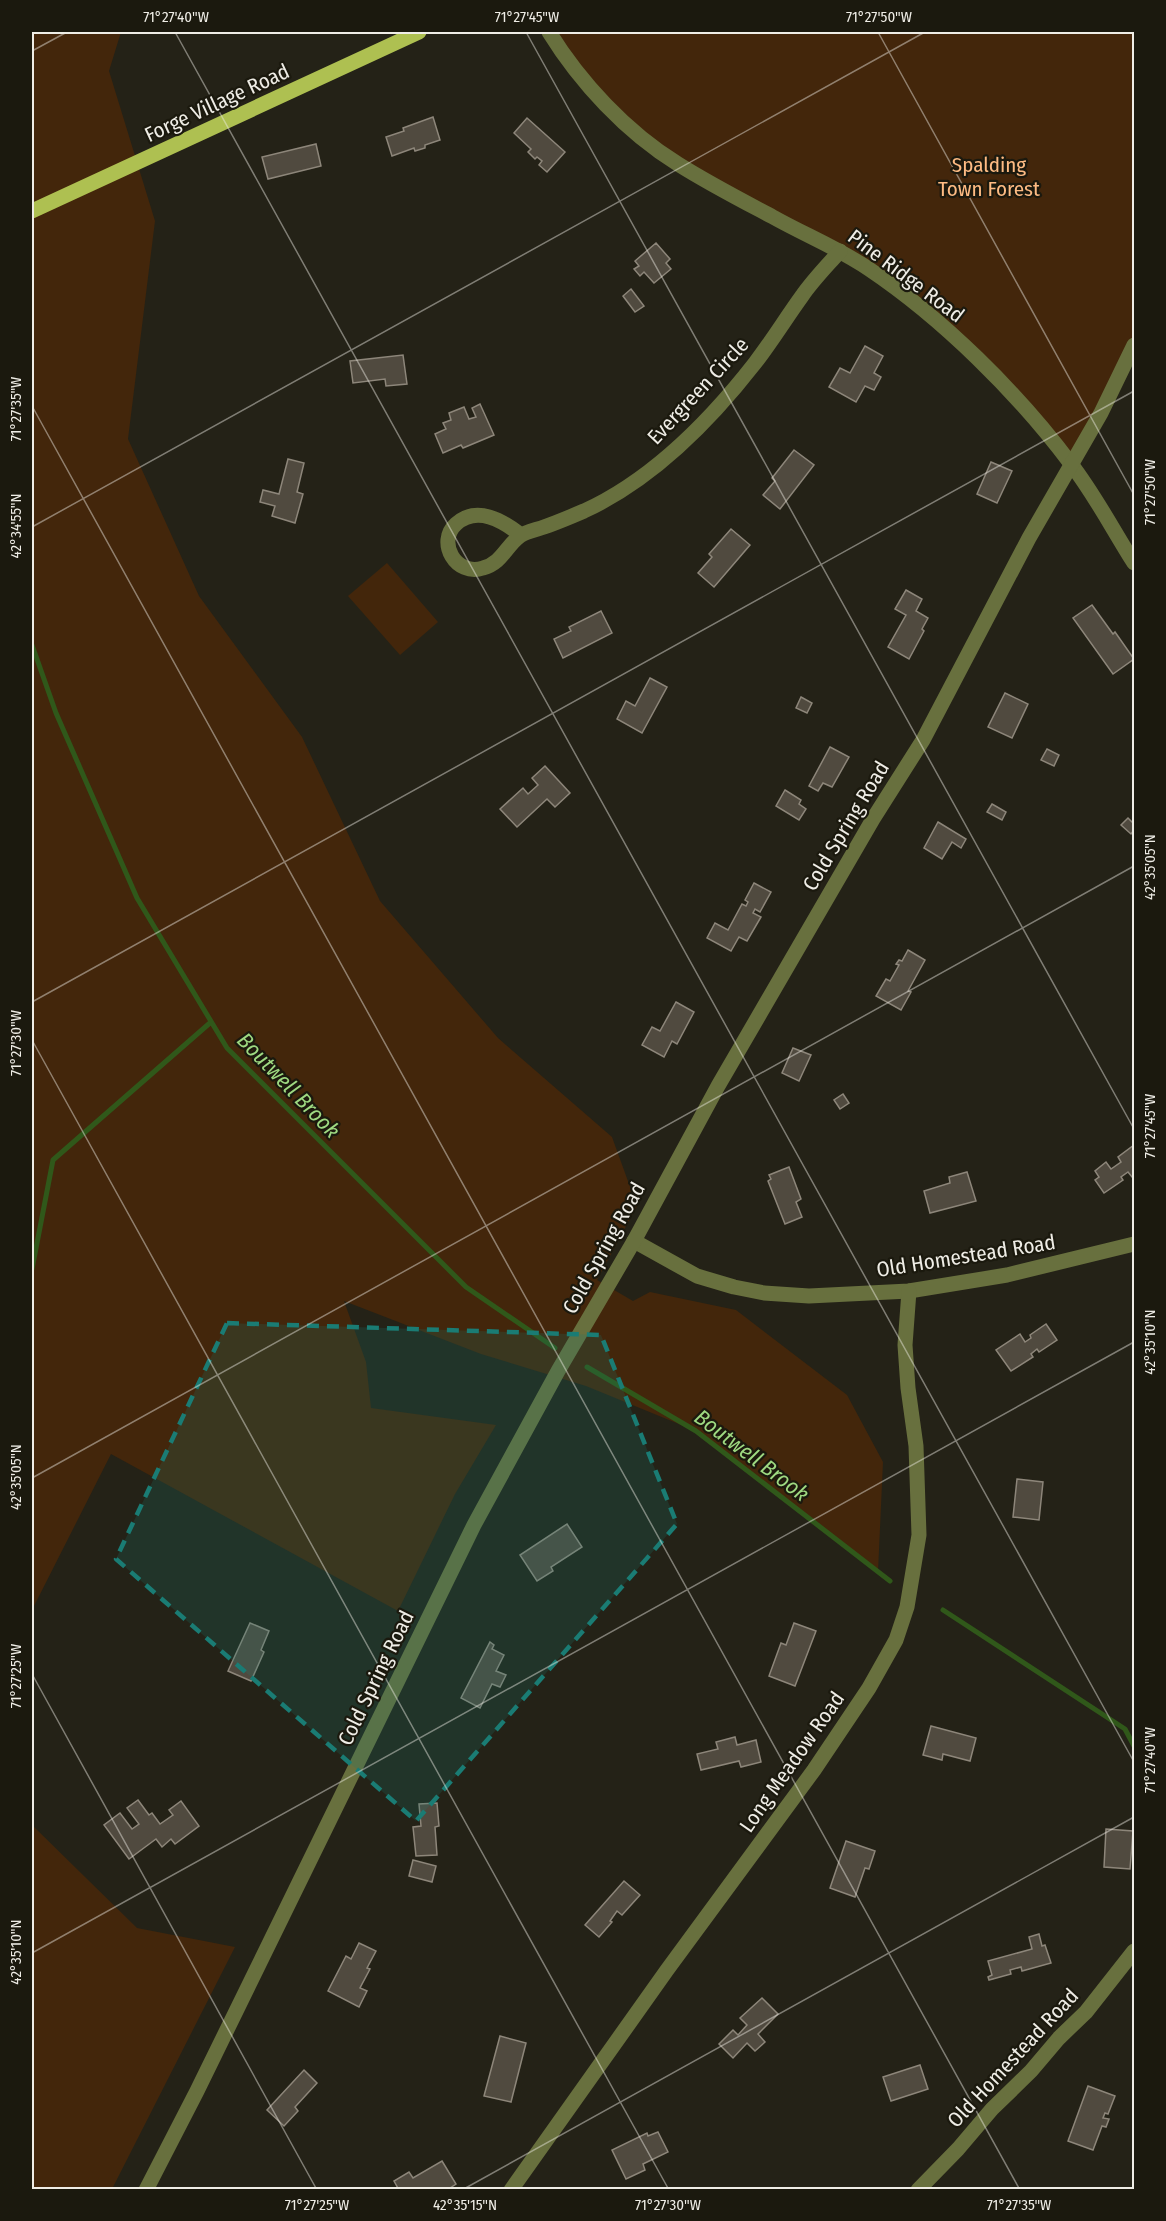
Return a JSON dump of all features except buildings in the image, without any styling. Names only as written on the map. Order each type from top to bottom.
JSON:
[{"type":"main road","name":"Forge Village Road","points":[[32,211],[419,32]]},
{"type":"street","name":"Pine Ridge Road","points":[[549,32],[564,56],[599,96],[642,138],[685,168],[774,218],[840,251],[896,290],[955,339],[1023,406],[1071,464],[1134,563]]},
{"type":"street","name":"Evergreen Circle","points":[[521,535],[504,521],[478,515],[460,519],[450,529],[448,546],[453,561],[466,569],[483,569],[500,559],[521,535],[558,522],[606,500],[644,475],[699,426],[753,365],[803,294],[840,251]]},
{"type":"street","name":"Cold Spring Road","points":[[146,2190],[474,1526],[718,1086],[873,819],[923,740],[1029,538],[1101,413],[1134,345]]},
{"type":"street","name":"Old Homestead Road","points":[[634,1241],[697,1276],[764,1293],[809,1296],[909,1292],[1007,1275],[1134,1244]]},
{"type":"street","name":"Long Meadow Road","points":[[511,2190],[667,1970],[814,1770],[869,1688],[896,1640],[907,1607],[919,1535],[916,1446],[905,1345],[909,1292]]},
{"type":"street","name":"Old Homestead Road","points":[[918,2190],[1086,2012],[1134,1951]]},
{"type":"highlighted area","points":[[227,1323],[601,1335],[677,1524],[416,1821],[116,1559]]},
{"type":"green space","points":[[32,32],[121,32],[109,71],[155,221],[128,439],[199,596],[302,737],[380,901],[498,1038],[612,1137],[637,1206],[597,1280],[633,1301],[650,1292],[736,1310],[847,1395],[883,1462],[878,1572],[696,1431],[586,1386],[481,1354],[344,1301],[366,1362],[371,1408],[496,1425],[455,1494],[398,1611],[111,1454],[32,1610]]},
{"type":"green space","name":"Spalding Town Forest","points":[[549,32],[1134,32],[1134,345],[1071,464],[1038,422],[870,270],[642,138]]},
{"type":"green space","points":[[387,563],[438,622],[400,655],[348,596]]},
{"type":"green space","points":[[32,1825],[137,1928],[235,1947],[112,2189],[32,2189]]},
{"type":"waterway","name":"Boutwell Brook","points":[[32,645],[56,713],[137,898],[227,1048],[466,1287],[555,1348]]},
{"type":"waterway","points":[[32,1269],[53,1160],[211,1022]]},
{"type":"waterway","name":"Boutwell Brook","points":[[587,1367],[696,1431],[890,1581]]},
{"type":"waterway","name":"Boutwell Brook","points":[[943,1610],[1125,1729],[1134,1746]]}]
